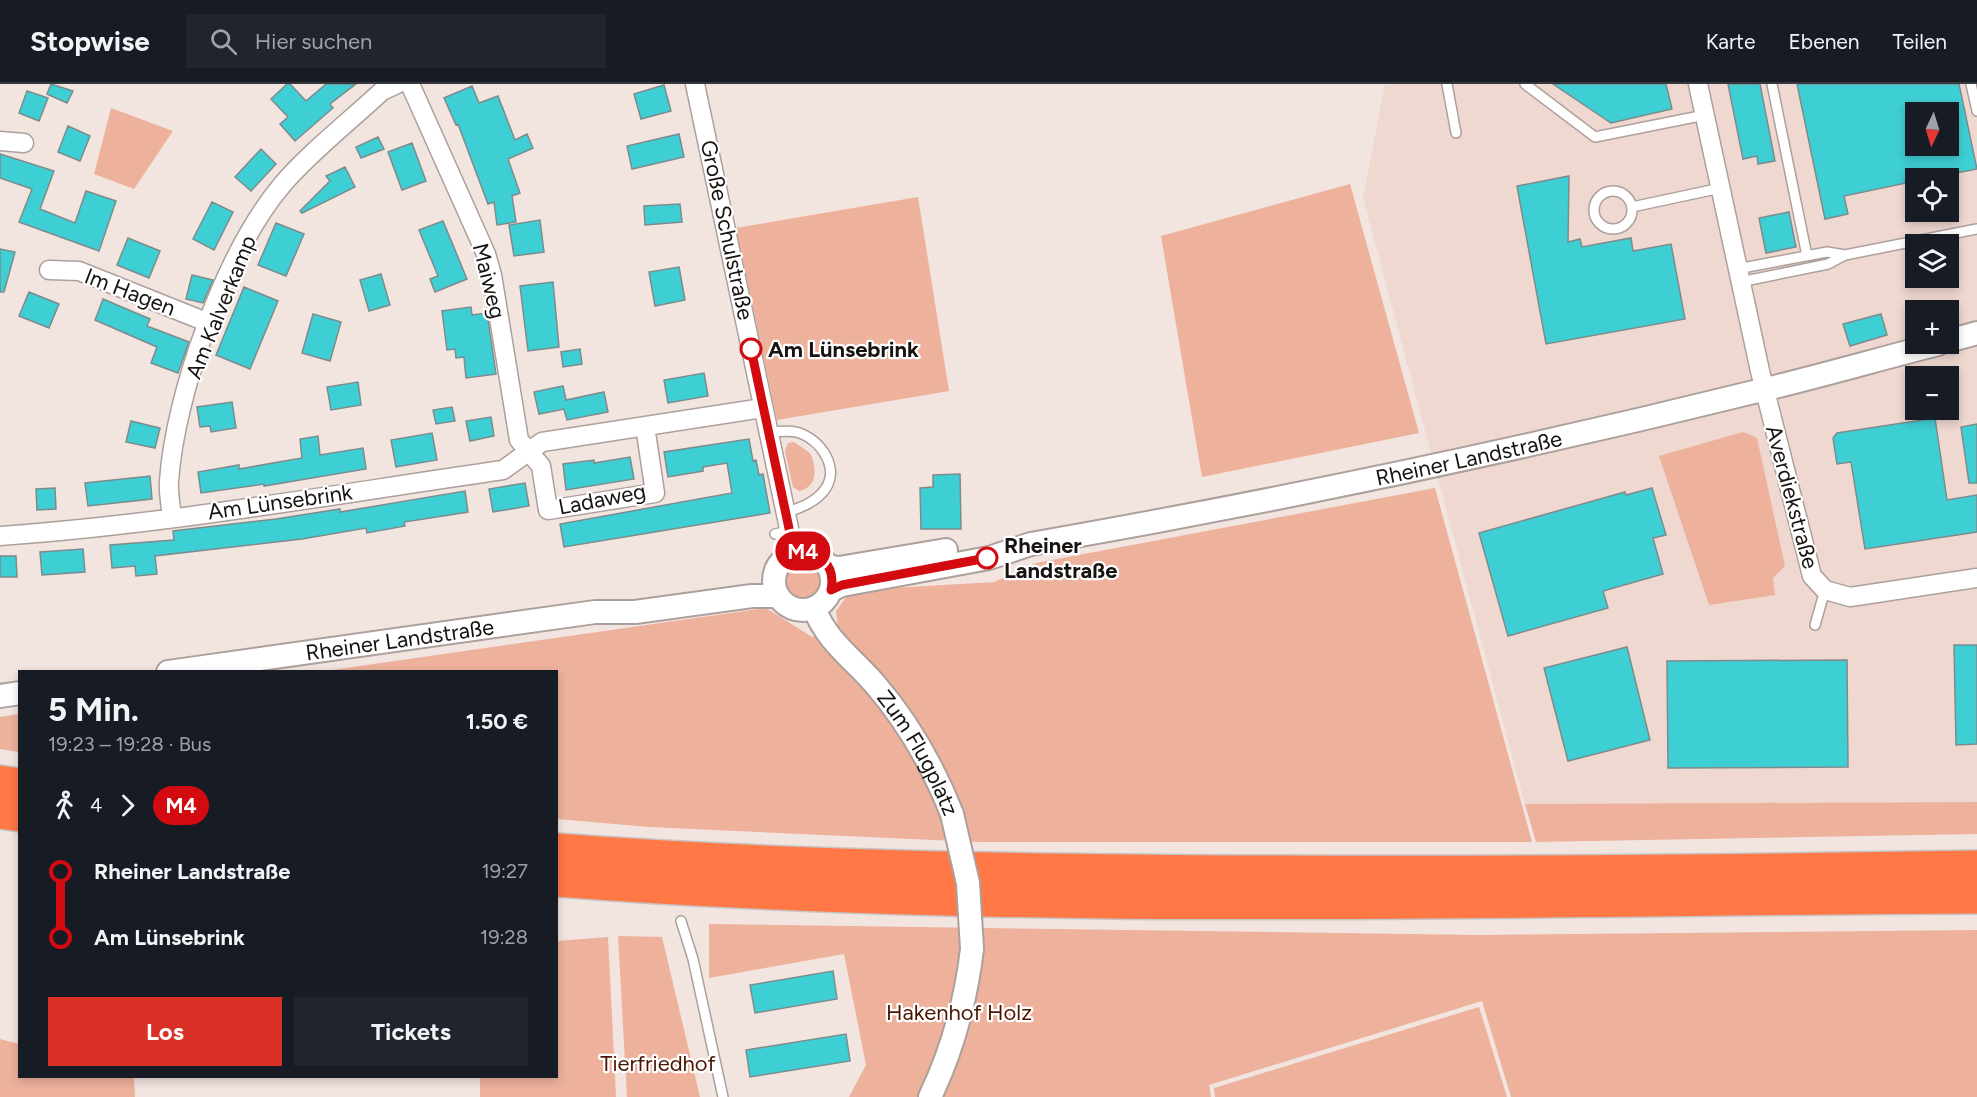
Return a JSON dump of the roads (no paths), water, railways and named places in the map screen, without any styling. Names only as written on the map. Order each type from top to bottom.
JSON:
[{"type":"highway","points":[[0,782],[18,785]]},
{"type":"highway","points":[[0,812],[18,815]]},
{"type":"highway","points":[[558,850],[936,869],[1114,872],[1977,867]]},
{"type":"highway","points":[[558,880],[837,895],[1077,901],[1600,902],[1977,897]]},
{"type":"street","name":"Am Kalverkamp","points":[[172,518],[169,483],[175,439],[193,370],[242,243],[282,185],[382,91],[397,84]]},
{"type":"street","name":"Maiweg","points":[[410,84],[486,254],[492,275],[519,440],[528,453]]},
{"type":"street","name":"Große Schulstraße","points":[[695,84],[768,432],[786,532]]},
{"type":"street","points":[[1698,84],[1765,390]]},
{"type":"street","points":[[0,141],[24,143]]},
{"type":"street","name":"Im Hagen","points":[[49,270],[79,271],[210,323]]},
{"type":"street","points":[[1959,338],[1977,333]]},
{"type":"street","name":"Rheiner Landstraße","points":[[831,590],[842,585],[988,558],[1031,544],[1335,487],[1765,390],[1905,353]]},
{"type":"street","name":"Averdiekstraße","points":[[1765,390],[1807,564],[1819,586],[1850,597],[1977,578]]},
{"type":"street","name":"Am Lünsebrink","points":[[0,536],[80,530],[172,518],[503,470],[542,442],[763,408]]},
{"type":"street","name":"Ladaweg","points":[[528,453],[541,466],[549,510],[655,493],[645,426]]},
{"type":"street","points":[[786,532],[829,567],[832,574],[831,590],[827,598],[814,608],[793,609],[776,585],[786,532]]},
{"type":"street","name":"Rheiner Landstraße","points":[[829,567],[839,568],[985,544],[1031,544]]},
{"type":"street","name":"Rheiner Landstraße","points":[[182,670],[595,612],[632,599],[765,579],[776,585]]},
{"type":"street","name":"Zum Flugplatz","points":[[814,608],[829,637],[874,683],[901,716],[925,754],[952,814],[968,883],[972,949],[968,981],[955,1032],[930,1097]]},
{"type":"street","points":[[0,696],[18,693]]},
{"type":"lane","points":[[1447,84],[1456,133]]},
{"type":"lane","points":[[1525,84],[1595,136],[1705,115]]},
{"type":"lane","points":[[1772,84],[1807,256]]},
{"type":"lane","points":[[1971,84],[1977,111]]},
{"type":"lane","points":[[1632,207],[1721,188]]},
{"type":"lane","points":[[1608,191],[1620,192],[1627,196],[1632,207],[1628,222],[1618,228],[1605,227],[1595,215],[1598,198],[1608,191]]},
{"type":"lane","points":[[1738,275],[1828,264],[1845,255],[1977,229]]},
{"type":"lane","points":[[1738,275],[1827,252],[1845,255]]},
{"type":"lane","points":[[768,432],[796,432],[815,440],[826,454],[830,472],[824,491],[809,504],[786,532]]},
{"type":"lane","points":[[1815,625],[1825,590]]},
{"type":"lane","points":[[681,921],[693,959],[723,1097]]},
{"type":"place","name":"Am Lünsebrink","points":[[751,349]]},
{"type":"place","name":"Rheiner Landstraße","points":[[987,558]]},
{"type":"park label","name":"Hakenhof Holz","points":[[959,1012]]},
{"type":"park label","name":"Tierfriedhof","points":[[658,1063]]}]
